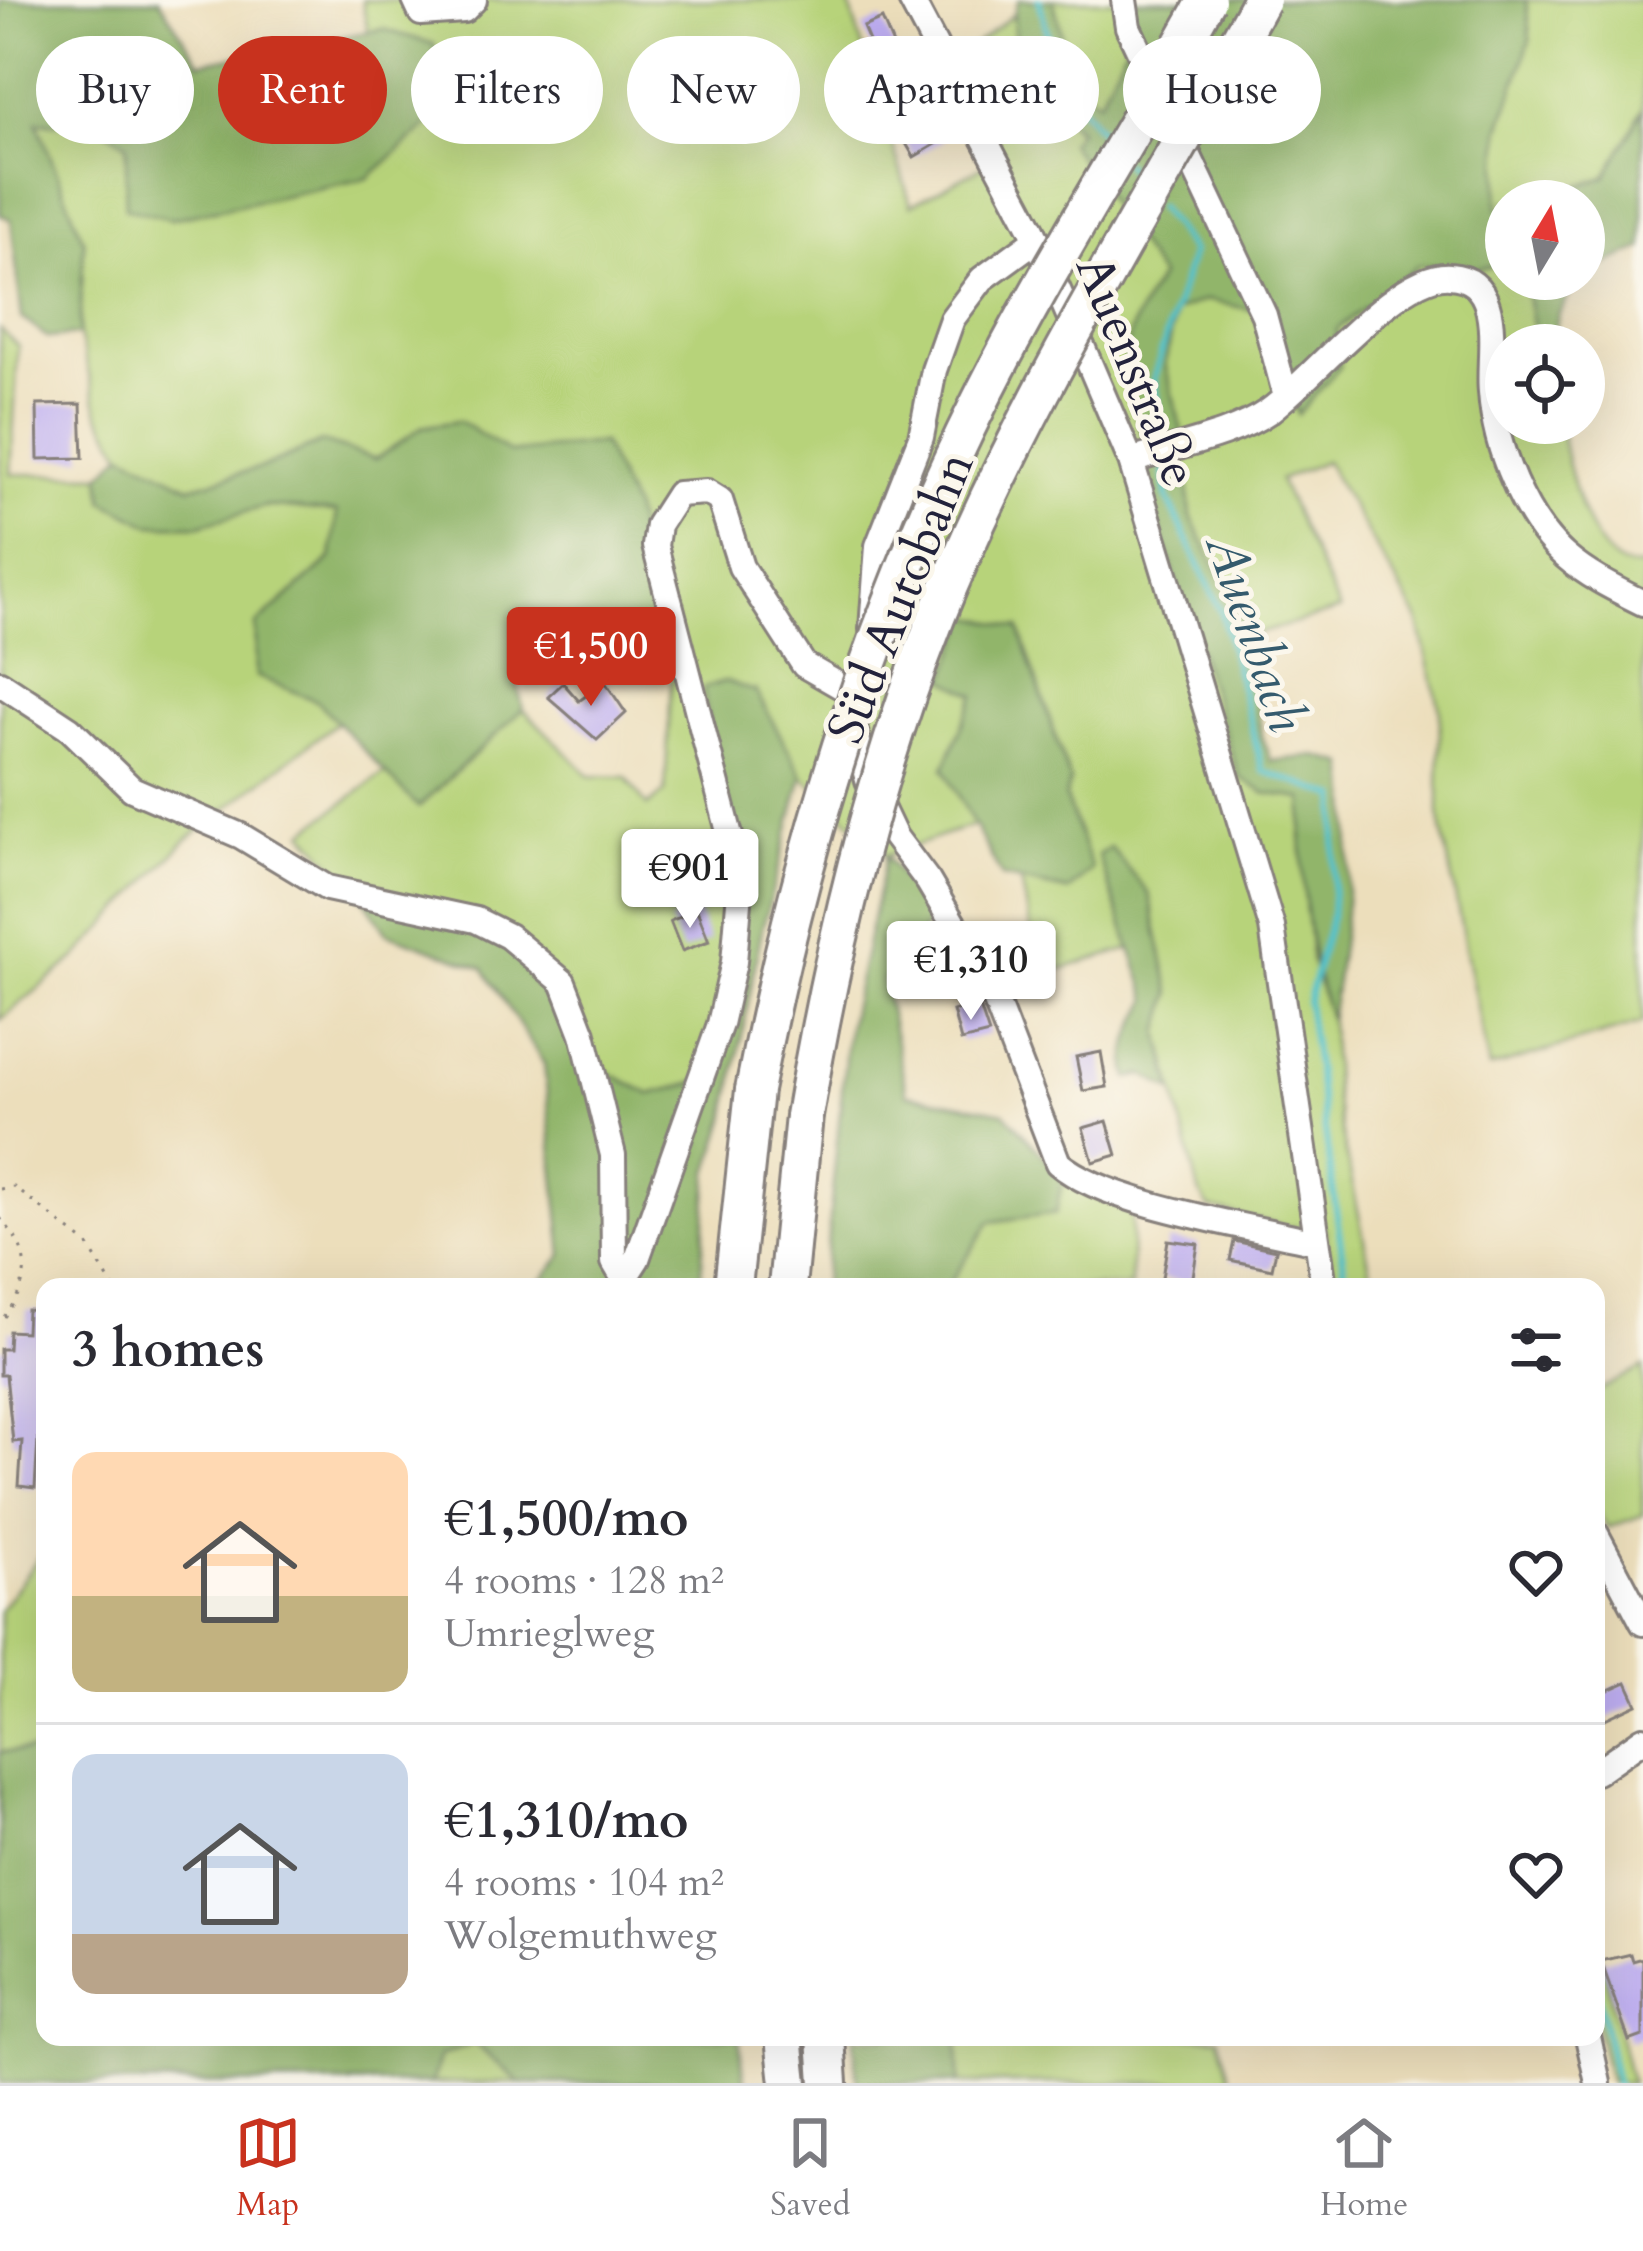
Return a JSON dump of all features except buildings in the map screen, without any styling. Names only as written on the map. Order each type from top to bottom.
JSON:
[{"type":"highway","name":"Süd Autobahn","points":[[735,1278],[754,1090],[800,874],[857,688],[979,403],[1207,0]]},
{"type":"highway","name":"Süd Autobahn","points":[[788,1278],[803,1116],[847,891],[880,777],[938,614],[1082,315],[1261,0]]},
{"type":"highway","points":[[785,2046],[789,2083]]},
{"type":"highway","points":[[827,2046],[829,2083]]},
{"type":"street","points":[[415,0],[421,13],[464,10],[474,0]]},
{"type":"street","name":"Auenstraße","points":[[911,0],[1037,238],[1131,460],[1272,927],[1322,1278]]},
{"type":"street","points":[[1124,0],[1128,27],[1264,315],[1286,397]]},
{"type":"street","points":[[844,688],[862,669],[871,646],[878,546],[921,437],[934,370],[952,319],[982,279],[1037,238]]},
{"type":"street","points":[[1131,460],[1247,423],[1286,397],[1363,323],[1430,278],[1445,275],[1474,285],[1490,314],[1490,388],[1514,480],[1536,521],[1576,569],[1604,588],[1643,603]]},
{"type":"street","points":[[625,1278],[637,1259],[720,1024],[734,962],[741,878],[693,679],[661,584],[655,546],[667,506],[678,494],[695,491],[720,500],[741,567],[804,665],[844,688],[868,780],[895,837],[928,881],[990,986],[1058,1163],[1077,1180],[1316,1242]]},
{"type":"street","points":[[0,683],[70,729],[132,789],[241,836],[327,888],[476,920],[508,935],[563,982],[583,1034],[613,1155],[614,1262],[623,1278]]},
{"type":"street","points":[[1605,1551],[1643,1623]]},
{"type":"street","points":[[1605,1765],[1643,1738]]},
{"type":"street","points":[[1590,2046],[1598,2083]]},
{"type":"path","points":[[0,1189],[14,1186],[87,1244],[107,1278]]},
{"type":"path","points":[[0,1218],[22,1241],[25,1274],[0,1322]]},
{"type":"green space","points":[[0,0],[159,0],[182,36],[36,36],[36,144],[46,144],[84,242],[79,335],[48,338],[22,318],[11,220],[0,214]]},
{"type":"green space","points":[[362,0],[848,0],[859,36],[824,36],[824,144],[892,144],[911,205],[1002,156],[996,144],[1071,144],[1160,277],[1138,314],[1124,356],[1125,384],[1142,436],[1143,477],[1265,793],[1304,798],[1301,837],[1311,960],[1330,1021],[1335,1100],[1372,1278],[1333,1278],[1325,1228],[1286,1227],[1209,1208],[1199,1192],[1160,1033],[1171,994],[1118,907],[1130,949],[1040,975],[1021,881],[1067,891],[1092,869],[1065,796],[1070,780],[1019,627],[946,679],[976,694],[944,768],[974,825],[886,856],[803,776],[756,692],[745,880],[707,1080],[650,1094],[602,1069],[501,939],[364,899],[304,832],[385,772],[419,807],[523,709],[590,776],[626,777],[647,806],[665,792],[672,665],[601,443],[510,453],[459,421],[422,427],[376,459],[322,442],[266,466],[191,487],[123,453],[99,414],[79,335],[84,242],[46,144],[128,144],[126,208],[218,144],[387,144],[387,36],[373,36],[383,29],[368,32]]},
{"type":"green space","points":[[1018,0],[1053,0],[1062,36],[1015,36]]},
{"type":"green space","points":[[1053,0],[1118,0],[1136,29],[1132,36],[1123,36],[1123,55],[1100,101],[1099,36],[1062,36]]},
{"type":"green space","points":[[1118,0],[1526,0],[1530,40],[1500,130],[1499,180],[1485,180],[1485,268],[1419,265],[1337,329],[1340,367],[1298,414],[1253,310],[1206,300],[1176,311],[1165,364],[1182,432],[1191,517],[1251,636],[1261,736],[1271,761],[1316,756],[1346,764],[1349,860],[1330,1021],[1306,911],[1304,799],[1265,793],[1239,777],[1143,477],[1144,446],[1125,384],[1124,356],[1138,314],[1160,277],[1070,144],[1099,144],[1099,101],[1123,53],[1123,144],[1321,144],[1321,36],[1132,36],[1135,29]]},
{"type":"green space","points":[[1526,0],[1643,0],[1643,108],[1607,177],[1499,180],[1500,130],[1530,40]]},
{"type":"green space","points":[[1014,14],[1017,36],[986,36]]},
{"type":"green space","points":[[383,29],[411,37],[411,140],[368,178],[171,219],[125,208],[127,144],[194,144],[194,54],[200,63],[218,60],[218,144],[387,144],[387,36],[345,36]]},
{"type":"green space","points":[[1643,108],[1643,248],[1605,265],[1605,180],[1596,180],[1606,177]]},
{"type":"green space","points":[[1419,265],[1485,268],[1485,300],[1528,300],[1533,324],[1485,324],[1485,444],[1564,444],[1574,489],[1595,537],[1624,565],[1643,566],[1643,1023],[1489,1068],[1439,813],[1440,710],[1418,619],[1325,461],[1279,480],[1340,610],[1251,636],[1191,517],[1182,432],[1165,364],[1176,311],[1206,300],[1254,310],[1299,413],[1337,329]]},
{"type":"green space","points":[[1528,300],[1567,300],[1556,324],[1532,324]]},
{"type":"green space","points":[[0,329],[18,346],[11,474],[101,475],[104,501],[200,525],[266,506],[338,512],[331,559],[256,625],[256,675],[317,701],[339,721],[188,838],[75,959],[0,1020]]},
{"type":"green space","points":[[459,421],[510,453],[602,443],[633,509],[672,665],[640,666],[557,631],[516,677],[523,709],[418,807],[317,701],[256,676],[256,625],[331,559],[337,512],[266,506],[200,525],[150,525],[104,501],[101,475],[123,453],[191,487],[266,466],[322,442],[376,459],[422,427]]},
{"type":"green space","points":[[969,616],[1019,628],[1070,781],[1065,797],[1092,869],[1068,891],[1002,877],[944,768],[975,695],[945,679]]},
{"type":"green space","points":[[726,681],[756,692],[803,776],[762,929],[726,1120],[709,1172],[701,1278],[544,1278],[563,1255],[544,1064],[483,968],[387,933],[364,899],[501,939],[602,1069],[650,1094],[707,1081],[739,947],[703,688]]},
{"type":"green space","points":[[1110,847],[1149,894],[1171,994],[1160,1033],[1173,1091],[1145,1075],[1129,1078],[1128,1047],[1149,1000],[1098,855]]},
{"type":"green space","points":[[886,856],[932,919],[883,981],[907,1094],[1004,1112],[1063,1177],[1056,1213],[990,1222],[953,1278],[824,1278],[848,1028]]},
{"type":"green space","points":[[1063,1177],[1132,1192],[1131,1278],[953,1278],[990,1222]]},
{"type":"green space","points":[[1643,1367],[1643,1515],[1607,1528],[1605,1524],[1605,1387]]},
{"type":"green space","points":[[36,1561],[36,1750],[0,1752],[0,1610]]},
{"type":"green space","points":[[36,1750],[36,2046],[466,2046],[439,2057],[432,2083],[0,2083],[0,1752]]},
{"type":"green space","points":[[1605,1975],[1631,2083],[1610,2083],[1601,2046],[1605,2046]]},
{"type":"green space","points":[[478,2046],[521,2083],[432,2083],[439,2057]]},
{"type":"green space","points":[[478,2046],[740,2046],[745,2083],[521,2083]]},
{"type":"green space","points":[[855,2046],[958,2046],[959,2083],[857,2083]]},
{"type":"green space","points":[[958,2046],[1222,2046],[1232,2083],[959,2083]]},
{"type":"waterway","name":"Auenbach","points":[[1039,0],[1059,78],[1110,144]]},
{"type":"waterway","name":"Auenbach","points":[[1125,164],[1143,187]]},
{"type":"waterway","name":"Auenbach","points":[[1158,207],[1192,252],[1154,377],[1162,446]]},
{"type":"waterway","name":"Auenbach","points":[[1163,459],[1167,497],[1221,611],[1263,771],[1338,797],[1331,917],[1307,1003],[1346,1278]]},
{"type":"waterway","name":"Auenbach","points":[[1605,2029],[1616,2083]]}]
